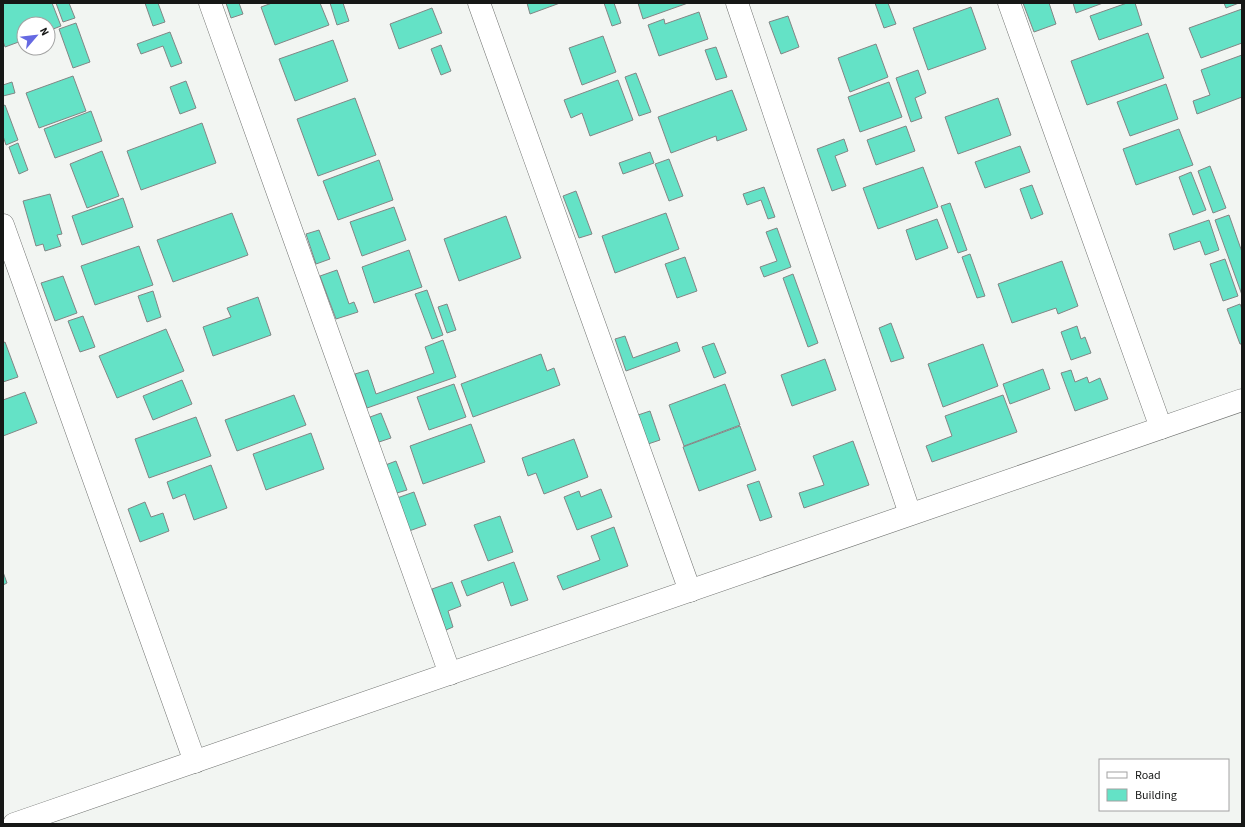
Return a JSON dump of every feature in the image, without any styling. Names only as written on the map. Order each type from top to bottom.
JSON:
[{"type":"street","points":[[210,3],[450,674]]},
{"type":"street","points":[[479,3],[690,591]]},
{"type":"street","points":[[737,3],[910,514]]},
{"type":"street","points":[[1010,3],[1161,428]]},
{"type":"street","points":[[3,225],[195,762]]},
{"type":"street","points":[[14,824],[1242,400]]},
{"type":"building","points":[[3,3],[52,3],[61,26],[56,28],[56,16],[16,16],[16,43],[5,47],[3,41]]},
{"type":"building","points":[[56,3],[69,3],[75,18],[63,22]]},
{"type":"building","points":[[145,3],[158,3],[165,22],[153,26]]},
{"type":"building","points":[[226,3],[239,3],[243,14],[231,18]]},
{"type":"building","points":[[272,3],[320,3],[329,25],[275,45],[261,7]]},
{"type":"building","points":[[330,3],[343,3],[349,21],[337,25]]},
{"type":"building","points":[[527,3],[560,3],[530,14]]},
{"type":"building","points":[[604,3],[614,3],[621,23],[612,26]]},
{"type":"building","points":[[638,3],[688,3],[643,19]]},
{"type":"building","points":[[875,3],[888,3],[896,24],[884,28]]},
{"type":"building","points":[[1023,3],[1049,3],[1056,24],[1034,32]]},
{"type":"building","points":[[1073,3],[1103,3],[1076,13]]},
{"type":"building","points":[[1127,3],[1135,3],[1142,25],[1099,40],[1090,16]]},
{"type":"building","points":[[1224,3],[1239,3],[1226,8]]},
{"type":"building","points":[[971,7],[986,49],[928,70],[913,28]]},
{"type":"building","points":[[432,8],[442,33],[399,49],[390,24]]},
{"type":"building","points":[[1242,9],[1242,43],[1201,58],[1189,28]]},
{"type":"building","points":[[699,12],[708,39],[659,56],[648,25],[664,19],[665,24]]},
{"type":"building","points":[[788,16],[799,47],[781,54],[769,22]]},
{"type":"building","points":[[76,23],[90,62],[73,68],[59,29]]},
{"type":"building","points":[[170,32],[182,63],[171,67],[163,46],[141,54],[137,44]]},
{"type":"building","points":[[1148,33],[1164,78],[1087,105],[1071,61]]},
{"type":"building","points":[[603,36],[616,72],[582,85],[569,48]]},
{"type":"building","points":[[333,40],[348,81],[295,101],[279,59]]},
{"type":"building","points":[[876,44],[888,77],[850,92],[838,58]]},
{"type":"building","points":[[441,45],[451,71],[441,75],[431,49]]},
{"type":"building","points":[[716,47],[727,77],[716,80],[705,50]]},
{"type":"building","points":[[1242,55],[1242,97],[1197,114],[1193,101],[1210,95],[1201,70]]},
{"type":"building","points":[[918,70],[926,93],[915,98],[922,118],[911,122],[896,78]]},
{"type":"building","points":[[636,73],[651,112],[639,116],[625,77]]},
{"type":"building","points":[[73,76],[86,111],[39,128],[26,93]]},
{"type":"building","points":[[618,80],[633,120],[590,136],[582,113],[571,118],[564,100]]},
{"type":"building","points":[[186,81],[196,108],[180,114],[170,87]]},
{"type":"building","points":[[12,82],[15,93],[3,96],[3,85]]},
{"type":"building","points":[[889,82],[902,117],[860,132],[848,97]]},
{"type":"building","points":[[1166,84],[1178,119],[1130,136],[1117,102]]},
{"type":"building","points":[[732,90],[747,130],[717,141],[716,136],[671,153],[658,117]]},
{"type":"building","points":[[355,98],[376,155],[318,176],[297,119]]},
{"type":"building","points":[[998,98],[1011,135],[958,154],[945,117]]},
{"type":"building","points":[[5,105],[18,140],[6,145],[3,136],[3,106]]},
{"type":"building","points":[[91,111],[102,141],[55,158],[44,129]]},
{"type":"building","points":[[202,123],[216,163],[141,190],[127,151]]},
{"type":"building","points":[[906,126],[915,151],[876,165],[867,140]]},
{"type":"building","points":[[1179,129],[1193,165],[1136,185],[1123,149]]},
{"type":"building","points":[[844,139],[848,151],[835,156],[846,186],[832,191],[817,149]]},
{"type":"building","points":[[18,143],[28,170],[19,174],[9,147]]},
{"type":"building","points":[[1020,146],[1030,172],[985,188],[975,162]]},
{"type":"building","points":[[102,151],[119,196],[87,208],[70,164]]},
{"type":"building","points":[[650,152],[654,163],[623,174],[619,163]]},
{"type":"building","points":[[669,159],[683,196],[669,201],[655,164]]},
{"type":"building","points":[[379,160],[393,200],[338,220],[323,181]]},
{"type":"building","points":[[1210,166],[1226,208],[1213,213],[1198,171]]},
{"type":"building","points":[[923,167],[938,207],[878,229],[863,188]]},
{"type":"building","points":[[1191,172],[1206,210],[1193,215],[1179,177]]},
{"type":"building","points":[[1032,185],[1043,214],[1031,219],[1020,189]]},
{"type":"building","points":[[764,187],[775,217],[768,219],[761,200],[747,205],[743,194]]},
{"type":"building","points":[[576,191],[592,234],[579,238],[563,196]]},
{"type":"building","points":[[50,194],[62,234],[57,235],[61,246],[45,251],[43,244],[36,246],[23,201]]},
{"type":"building","points":[[123,198],[133,227],[82,245],[72,216]]},
{"type":"building","points":[[950,203],[967,250],[958,253],[941,206]]},
{"type":"building","points":[[394,207],[406,240],[362,256],[350,222]]},
{"type":"building","points":[[232,213],[248,255],[173,282],[157,240]]},
{"type":"building","points":[[666,213],[679,249],[615,273],[602,236]]},
{"type":"building","points":[[1229,215],[1242,252],[1242,295],[1215,220]]},
{"type":"building","points":[[506,216],[521,258],[459,281],[444,239]]},
{"type":"building","points":[[937,219],[948,248],[916,260],[906,230]]},
{"type":"building","points":[[1209,220],[1219,250],[1205,255],[1200,241],[1174,250],[1169,234]]},
{"type":"building","points":[[777,228],[791,267],[764,277],[760,267],[777,261],[766,232]]},
{"type":"building","points":[[319,230],[330,259],[316,264],[306,234]]},
{"type":"building","points":[[139,246],[153,285],[95,305],[81,266]]},
{"type":"building","points":[[409,250],[422,287],[374,303],[362,267]]},
{"type":"building","points":[[970,254],[985,296],[977,298],[962,257]]},
{"type":"building","points":[[685,257],[697,291],[677,298],[665,264]]},
{"type":"building","points":[[1225,259],[1238,296],[1223,301],[1210,264]]},
{"type":"building","points":[[1062,261],[1078,306],[1058,314],[1056,308],[1012,323],[998,284]]},
{"type":"building","points":[[337,270],[349,304],[354,302],[358,312],[336,319],[320,276]]},
{"type":"building","points":[[793,274],[818,343],[808,347],[783,278]]},
{"type":"building","points":[[63,276],[77,313],[55,321],[41,283]]},
{"type":"building","points":[[427,290],[443,335],[432,339],[415,294]]},
{"type":"building","points":[[153,291],[161,317],[147,322],[138,296]]},
{"type":"building","points":[[258,297],[271,335],[213,356],[203,327],[231,317],[227,308]]},
{"type":"building","points":[[447,304],[456,330],[447,333],[438,307]]},
{"type":"building","points":[[1240,304],[1242,309],[1242,344],[1240,344],[1227,309]]},
{"type":"building","points":[[83,316],[95,347],[80,352],[68,321]]},
{"type":"building","points":[[891,323],[904,358],[891,362],[879,328]]},
{"type":"building","points":[[1077,326],[1081,339],[1085,337],[1091,353],[1071,360],[1061,332]]},
{"type":"building","points":[[166,329],[184,371],[117,398],[99,356]]},
{"type":"building","points":[[625,336],[633,358],[677,342],[680,351],[626,371],[615,339]]},
{"type":"building","points":[[443,340],[456,377],[367,408],[355,374],[368,370],[376,394],[434,373],[425,347]]},
{"type":"building","points":[[5,342],[18,377],[3,382],[3,343]]},
{"type":"building","points":[[714,343],[726,373],[714,378],[702,347]]},
{"type":"building","points":[[983,344],[998,386],[943,407],[928,364]]},
{"type":"building","points":[[541,354],[547,371],[554,368],[560,385],[473,417],[461,384]]},
{"type":"building","points":[[825,359],[836,390],[792,406],[781,375]]},
{"type":"building","points":[[1043,369],[1050,389],[1010,404],[1003,384]]},
{"type":"building","points":[[1071,370],[1075,382],[1087,377],[1089,383],[1100,378],[1108,399],[1075,411],[1061,373]]},
{"type":"building","points":[[182,380],[192,404],[153,420],[143,396]]},
{"type":"building","points":[[454,384],[466,417],[429,430],[417,397]]},
{"type":"building","points":[[725,384],[740,425],[684,446],[669,405]]},
{"type":"building","points":[[25,392],[37,423],[3,436],[3,400]]},
{"type":"building","points":[[294,395],[306,425],[237,451],[225,420]]},
{"type":"building","points":[[1003,395],[1017,432],[932,462],[926,446],[952,436],[945,416]]},
{"type":"building","points":[[650,411],[660,440],[645,445],[635,416]]},
{"type":"building","points":[[381,413],[391,438],[379,442],[370,417]]},
{"type":"building","points":[[196,417],[211,456],[149,478],[135,439]]},
{"type":"building","points":[[471,424],[485,462],[423,484],[410,446]]},
{"type":"building","points":[[740,426],[756,470],[699,491],[683,447]]},
{"type":"building","points":[[311,433],[324,469],[266,490],[253,454]]},
{"type":"building","points":[[574,439],[588,477],[544,494],[536,473],[528,476],[522,458]]},
{"type":"building","points":[[853,441],[869,485],[804,508],[799,493],[824,485],[813,456]]},
{"type":"building","points":[[396,461],[407,490],[390,495],[380,467]]},
{"type":"building","points":[[211,465],[227,508],[194,520],[185,494],[173,499],[167,482]]},
{"type":"building","points":[[759,481],[772,517],[760,521],[747,485]]},
{"type":"building","points":[[601,489],[612,517],[577,530],[564,497],[579,491],[581,497]]},
{"type":"building","points":[[414,492],[426,525],[409,531],[397,498]]},
{"type":"building","points":[[145,502],[151,517],[163,513],[169,531],[140,542],[128,509]]},
{"type":"building","points":[[500,516],[513,552],[488,561],[474,525]]},
{"type":"building","points":[[614,527],[628,566],[563,590],[557,576],[600,560],[591,536]]},
{"type":"building","points":[[514,562],[528,600],[511,606],[503,582],[467,596],[461,581]]},
{"type":"building","points":[[3,572],[7,583],[3,585]]},
{"type":"building","points":[[452,582],[461,606],[448,611],[453,627],[446,630],[432,589]]}]
